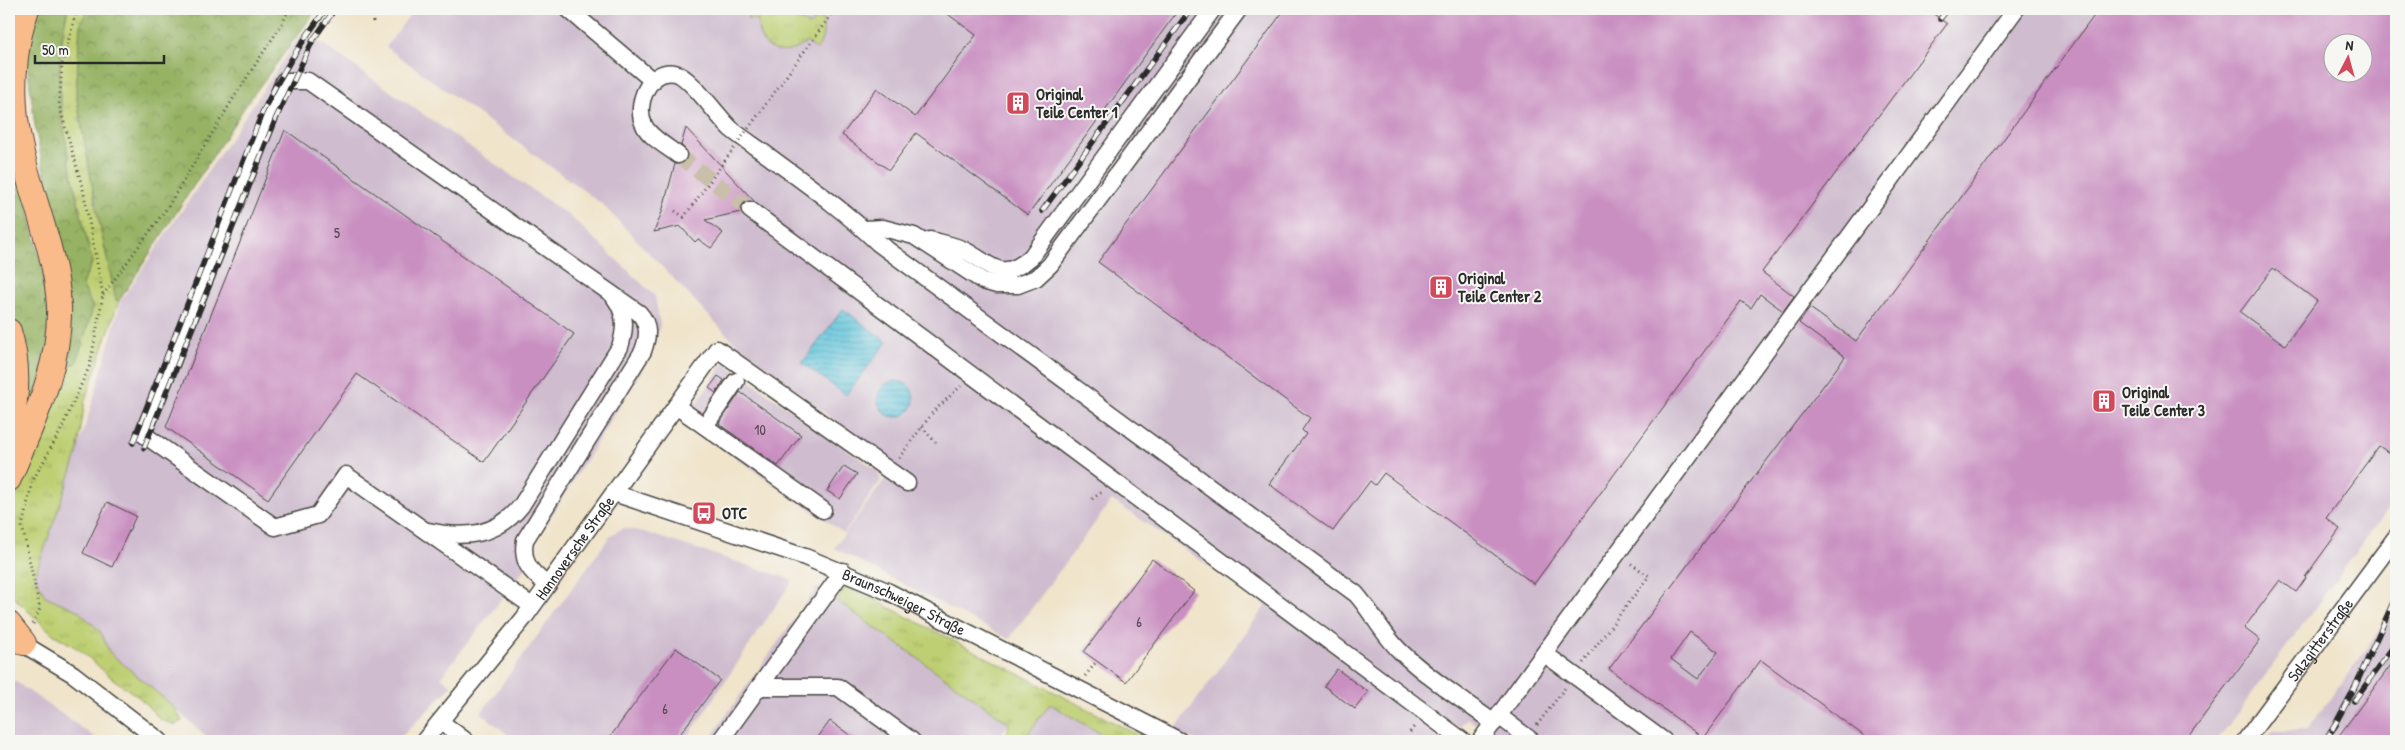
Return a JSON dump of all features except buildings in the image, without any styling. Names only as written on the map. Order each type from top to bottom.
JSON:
[{"type":"highway","points":[[9,479],[50,379],[58,341],[59,324],[57,288],[49,247],[24,159],[16,120],[15,70],[18,43],[27,9]]},
{"type":"highway","points":[[9,331],[18,378],[17,396],[9,428]]},
{"type":"highway","points":[[9,624],[16,639]]},
{"type":"street","points":[[568,9],[653,81]]},
{"type":"street","points":[[864,229],[883,228],[964,250],[998,270],[1020,267],[1031,258],[1213,9]]},
{"type":"street","points":[[914,236],[982,281],[997,285],[1018,285],[1036,278],[1050,265],[1239,9]]},
{"type":"street","points":[[1490,728],[2016,9]]},
{"type":"street","points":[[678,154],[645,127],[640,115],[640,101],[653,81],[663,74],[674,73],[682,76],[731,128],[849,216],[878,243],[1356,594],[1401,652],[1490,728],[1530,739]]},
{"type":"street","points":[[532,606],[346,475],[318,515],[275,527],[143,434],[284,82],[308,81],[612,293],[644,318],[648,338],[643,351],[525,540],[523,551],[529,570],[547,585]]},
{"type":"street","points":[[750,210],[1463,741]]},
{"type":"street","points":[[423,529],[455,535],[472,535],[501,525],[512,517],[620,346],[625,333],[625,319],[620,305],[612,293]]},
{"type":"street","name":"Hannoversche Straße","points":[[424,741],[532,606],[716,349],[890,471]]},
{"type":"street","points":[[705,426],[736,381]]},
{"type":"street","points":[[676,406],[823,510]]},
{"type":"street","points":[[890,471],[907,483]]},
{"type":"street","name":"Braunschweiger Straße","points":[[614,493],[843,571],[889,592],[1180,741]]},
{"type":"street","name":"Salzgitterstraße","points":[[2245,741],[2396,537]]},
{"type":"street","points":[[720,741],[843,571]]},
{"type":"street","points":[[16,639],[80,680],[160,741]]},
{"type":"street","points":[[1545,654],[1664,741]]},
{"type":"street","points":[[759,687],[838,687],[912,741]]},
{"type":"street","points":[[441,722],[466,741]]},
{"type":"path","points":[[40,609],[22,526],[33,480],[60,432],[90,365],[103,295],[83,189],[59,105],[62,65],[78,9]]},
{"type":"path","points":[[103,295],[167,208],[236,94],[282,24],[289,9]]},
{"type":"path","points":[[373,22],[372,16],[378,9]]},
{"type":"path","points":[[676,211],[684,217],[835,9]]},
{"type":"path","points":[[890,471],[933,412],[953,395],[971,374]]},
{"type":"path","points":[[922,427],[936,443]]},
{"type":"path","points":[[1530,739],[1574,675],[1649,576],[1618,554]]},
{"type":"shaded area","points":[[414,9],[2396,9],[2396,498],[2217,741],[1500,741],[1467,718],[1449,741],[1198,741],[1173,732],[1266,605],[1112,500],[1009,639],[834,548],[894,467],[735,343],[602,204],[386,47]]},
{"type":"shaded area","points":[[300,35],[321,43],[571,217],[655,296],[660,325],[652,354],[535,542],[532,553],[534,557],[441,677],[452,686],[397,741],[212,741],[110,653],[100,631],[77,610],[45,596],[35,576],[91,408],[121,301]]},
{"type":"shaded area","points":[[724,363],[878,471],[881,480],[844,533],[684,421]]},
{"type":"shaded area","points":[[623,528],[644,532],[793,580],[685,741],[516,741],[481,713],[611,535]]},
{"type":"shaded area","points":[[817,587],[1009,723],[997,741],[708,741]]},
{"type":"shaded area","points":[[2396,609],[2396,741],[2265,741],[2273,731],[2307,730]]},
{"type":"shaded area","points":[[9,677],[100,741],[9,741]]},
{"type":"shaded area","points":[[1050,704],[1113,741],[1023,741]]},
{"type":"green space","points":[[35,9],[68,9],[62,40],[61,104],[71,169],[92,263],[82,284],[93,308],[76,364],[65,366],[69,317],[61,257],[35,126],[26,53]]},
{"type":"green space","points":[[68,9],[88,9],[80,25],[76,94],[97,212],[116,300],[119,301],[85,400],[77,455],[35,576],[45,596],[77,610],[100,631],[110,653],[174,707],[182,721],[175,725],[161,720],[140,698],[113,679],[80,650],[53,634],[9,593],[9,510],[47,419],[65,366],[76,364],[93,308],[82,284],[92,263],[71,169],[61,104],[62,40]]},
{"type":"green space","points":[[88,9],[317,9],[248,102],[119,301],[116,300],[97,212],[76,94],[80,25]]},
{"type":"green space","points":[[750,9],[786,9],[810,26],[820,13],[823,22],[823,32],[817,50],[807,42],[798,48],[781,52],[767,46],[759,31],[758,20],[747,19]]},
{"type":"green space","points":[[9,127],[47,290],[51,333],[41,381],[17,438],[22,343],[9,311]]},
{"type":"green space","points":[[847,586],[1150,741],[1113,741],[1050,704],[1023,741],[1006,741],[1009,723],[837,601]]},
{"type":"water","points":[[843,309],[887,342],[846,395],[802,363]]},
{"type":"water","points":[[896,381],[908,387],[914,399],[908,411],[896,417],[884,411],[878,399],[884,387]]},
{"type":"tunnel","points":[[678,155],[750,210]]},
{"type":"railway","points":[[133,443],[262,113],[291,59],[326,9]]},
{"type":"railway","points":[[144,448],[276,118],[313,40],[335,9]]},
{"type":"railway","points":[[1042,211],[1191,9]]},
{"type":"railway","points":[[1940,19],[1948,9]]},
{"type":"railway","points":[[2332,730],[2354,689],[2396,596]]},
{"type":"railway","points":[[2354,701],[2395,644]]},
{"type":"railway","points":[[2324,741],[2336,725]]},
{"type":"place","name":"Original Teile Center 1","points":[[1018,103]]},
{"type":"place","name":"Original Teile Center 2","points":[[1441,287]]},
{"type":"place","name":"Original Teile Center 3","points":[[2104,401]]},
{"type":"place","name":"OTC","points":[[704,513]]}]
